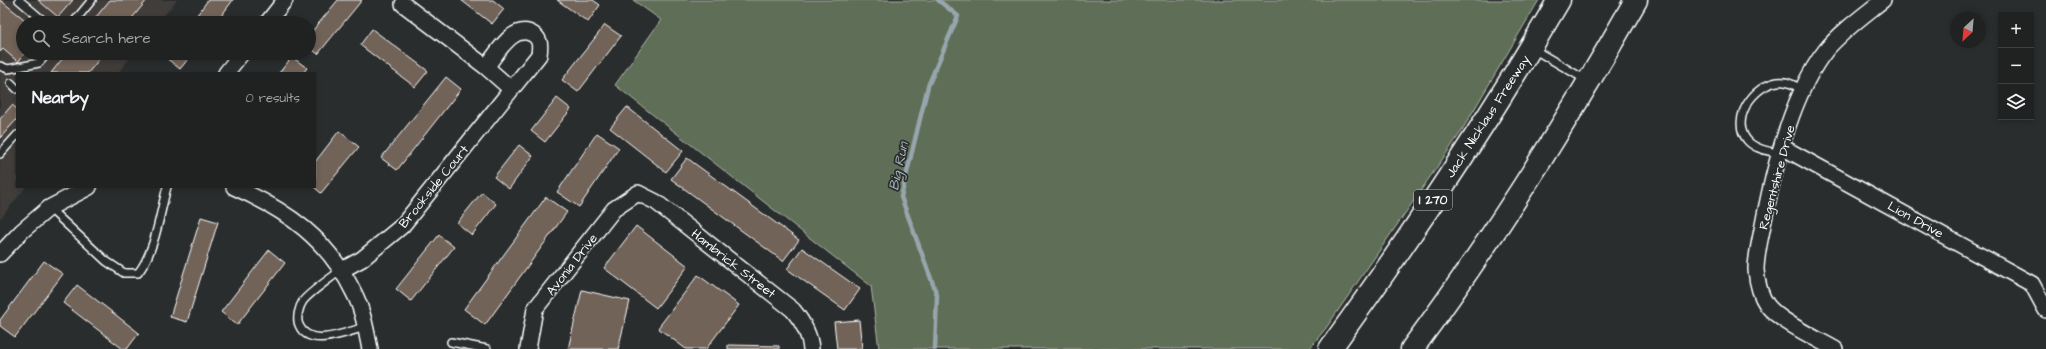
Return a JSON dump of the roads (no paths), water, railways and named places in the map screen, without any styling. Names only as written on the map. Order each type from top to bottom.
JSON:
[{"type":"highway","name":"Jack Nicklaus Freeway","points":[[1330,349],[1434,198],[1531,48],[1559,0]]},
{"type":"highway","points":[[1412,349],[1501,221],[1588,81],[1636,0]]},
{"type":"street","points":[[273,16],[286,0]]},
{"type":"street","name":"Regentshire Drive","points":[[1835,349],[1813,344],[1775,314],[1767,304],[1758,282],[1756,270],[1759,243],[1766,207],[1781,150],[1802,90],[1826,51],[1853,23],[1883,0]]},
{"type":"street","points":[[403,4],[486,67],[511,89]]},
{"type":"street","name":"Brookside Court","points":[[342,270],[362,259],[402,226],[539,54],[540,46],[537,37],[530,32],[520,31],[512,35],[486,67]]},
{"type":"street","points":[[227,72],[236,60]]},
{"type":"street","name":"Lion Drive","points":[[1781,150],[2032,284],[2044,304]]},
{"type":"street","points":[[0,254],[22,231],[49,208],[87,188]]},
{"type":"street","points":[[236,188],[260,198],[297,221],[322,245],[342,270],[355,294],[370,349]]},
{"type":"street","name":"Avonia Drive","points":[[528,349],[535,309],[614,209],[638,193]]},
{"type":"street","name":"Hambrick Street","points":[[638,193],[656,202],[793,310],[802,321],[811,349]]},
{"type":"lane","points":[[19,0],[38,16]]},
{"type":"lane","points":[[79,16],[92,0]]},
{"type":"lane","points":[[1531,48],[1588,81]]},
{"type":"lane","points":[[0,66],[8,69],[39,63],[42,60]]},
{"type":"lane","points":[[1781,150],[1762,150],[1747,140],[1742,132],[1743,112],[1754,94],[1761,88],[1768,85],[1785,82],[1802,90]]},
{"type":"lane","points":[[11,83],[16,88]]},
{"type":"lane","points":[[0,154],[16,137]]},
{"type":"lane","points":[[49,208],[106,260],[124,273],[138,273],[144,265],[150,249],[166,188]]},
{"type":"lane","points":[[342,270],[303,302],[297,321],[301,331],[319,339],[365,327]]},
{"type":"lane","points":[[451,342],[487,349]]},
{"type":"waterway","name":"Big Run","points":[[935,349],[937,295],[901,197],[928,86],[958,16],[938,0]]}]
